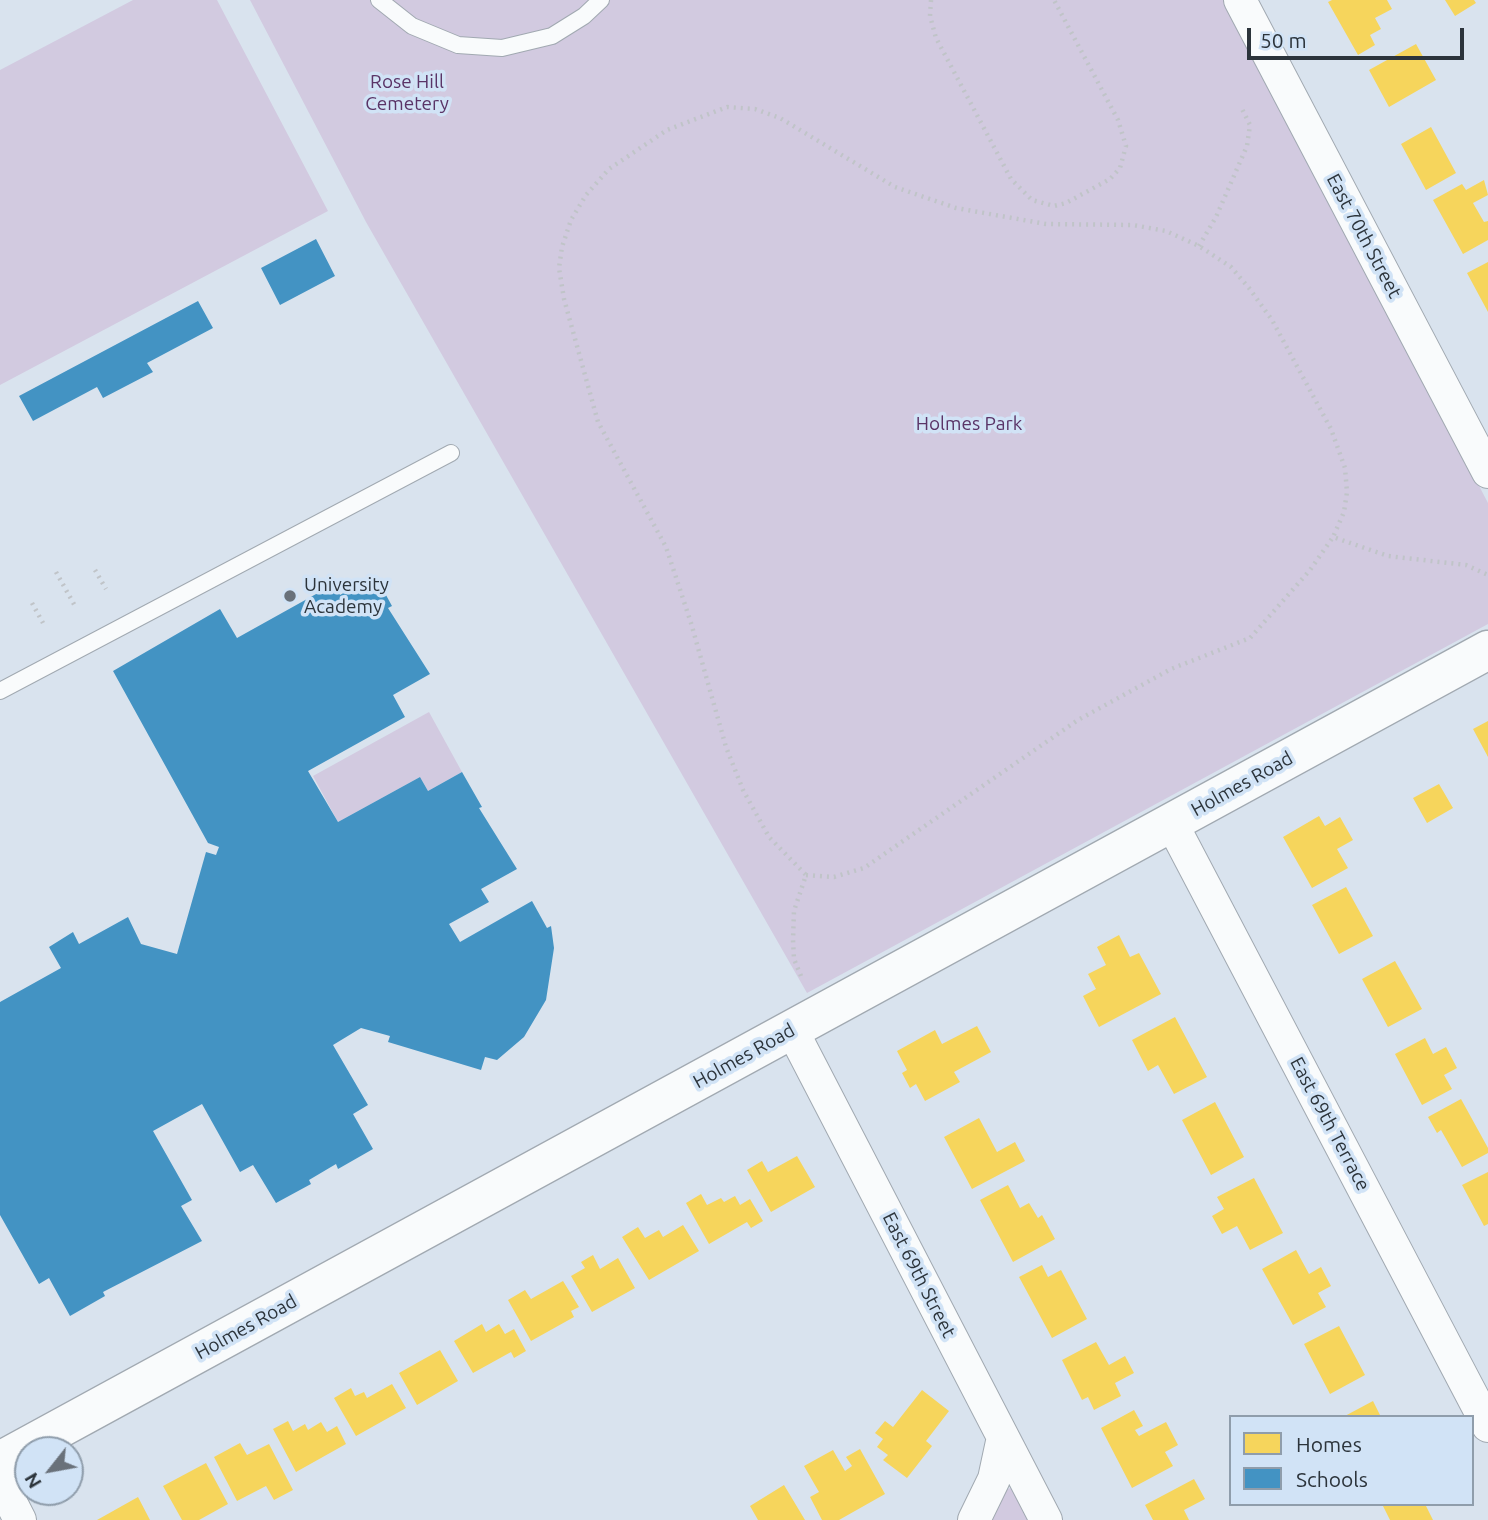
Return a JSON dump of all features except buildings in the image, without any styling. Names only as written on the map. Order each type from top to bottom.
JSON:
[{"type":"main road","name":"Holmes Road","points":[[0,1461],[1488,650]]},
{"type":"street","name":"East 70th Street","points":[[1240,0],[1488,472]]},
{"type":"street","name":"East 69th Terrace","points":[[1171,822],[1488,1426]]},
{"type":"street","name":"East 69th Street","points":[[792,1030],[1046,1520]]},
{"type":"street","points":[[974,1520],[994,1479],[1003,1437]]},
{"type":"street","points":[[0,1481],[20,1520]]},
{"type":"lane","points":[[379,0],[412,26],[458,45],[502,48],[552,36],[584,16],[601,0]]},
{"type":"lane","points":[[0,691],[451,453]]},
{"type":"path","points":[[931,0],[930,16],[936,38],[1017,188],[1039,203],[1054,206],[1066,203],[1110,179],[1124,161],[1126,146],[1122,128],[1054,0]]},
{"type":"path","points":[[727,107],[755,108],[780,118],[895,187],[947,205],[1046,224],[1144,227],[1166,231],[1199,246],[1231,267],[1250,288],[1272,320],[1331,429],[1345,468],[1347,492],[1344,512],[1333,537],[1310,570],[1250,638],[1171,669],[1078,720],[864,868],[834,877],[806,874],[794,867],[769,837],[743,790],[726,747],[691,623],[666,547],[598,422],[564,299],[559,268],[571,220],[586,195],[609,169],[667,130],[727,107]]},
{"type":"path","points":[[1199,246],[1216,217],[1247,146],[1250,125],[1241,107]]},
{"type":"path","points":[[1333,537],[1388,556],[1466,565],[1488,575]]},
{"type":"path","points":[[95,569],[106,589]]},
{"type":"path","points":[[56,572],[75,606]]},
{"type":"path","points":[[32,603],[43,623]]},
{"type":"path","points":[[801,976],[794,959],[794,911],[806,874]]},
{"type":"green space","points":[[133,0],[217,0],[328,211],[0,385],[0,70]]},
{"type":"green space","name":"Holmes Park","points":[[250,0],[1225,0],[1488,503],[1488,624],[807,993],[366,222]]},
{"type":"green space","points":[[429,712],[462,772],[428,791],[420,777],[338,822],[313,776]]},
{"type":"green space","points":[[1004,1490],[1017,1490],[1034,1520],[992,1520]]},
{"type":"place","name":"University Academy","points":[[290,596]]},
{"type":"park label","name":"Rose Hill Cemetery","points":[[407,93]]}]
